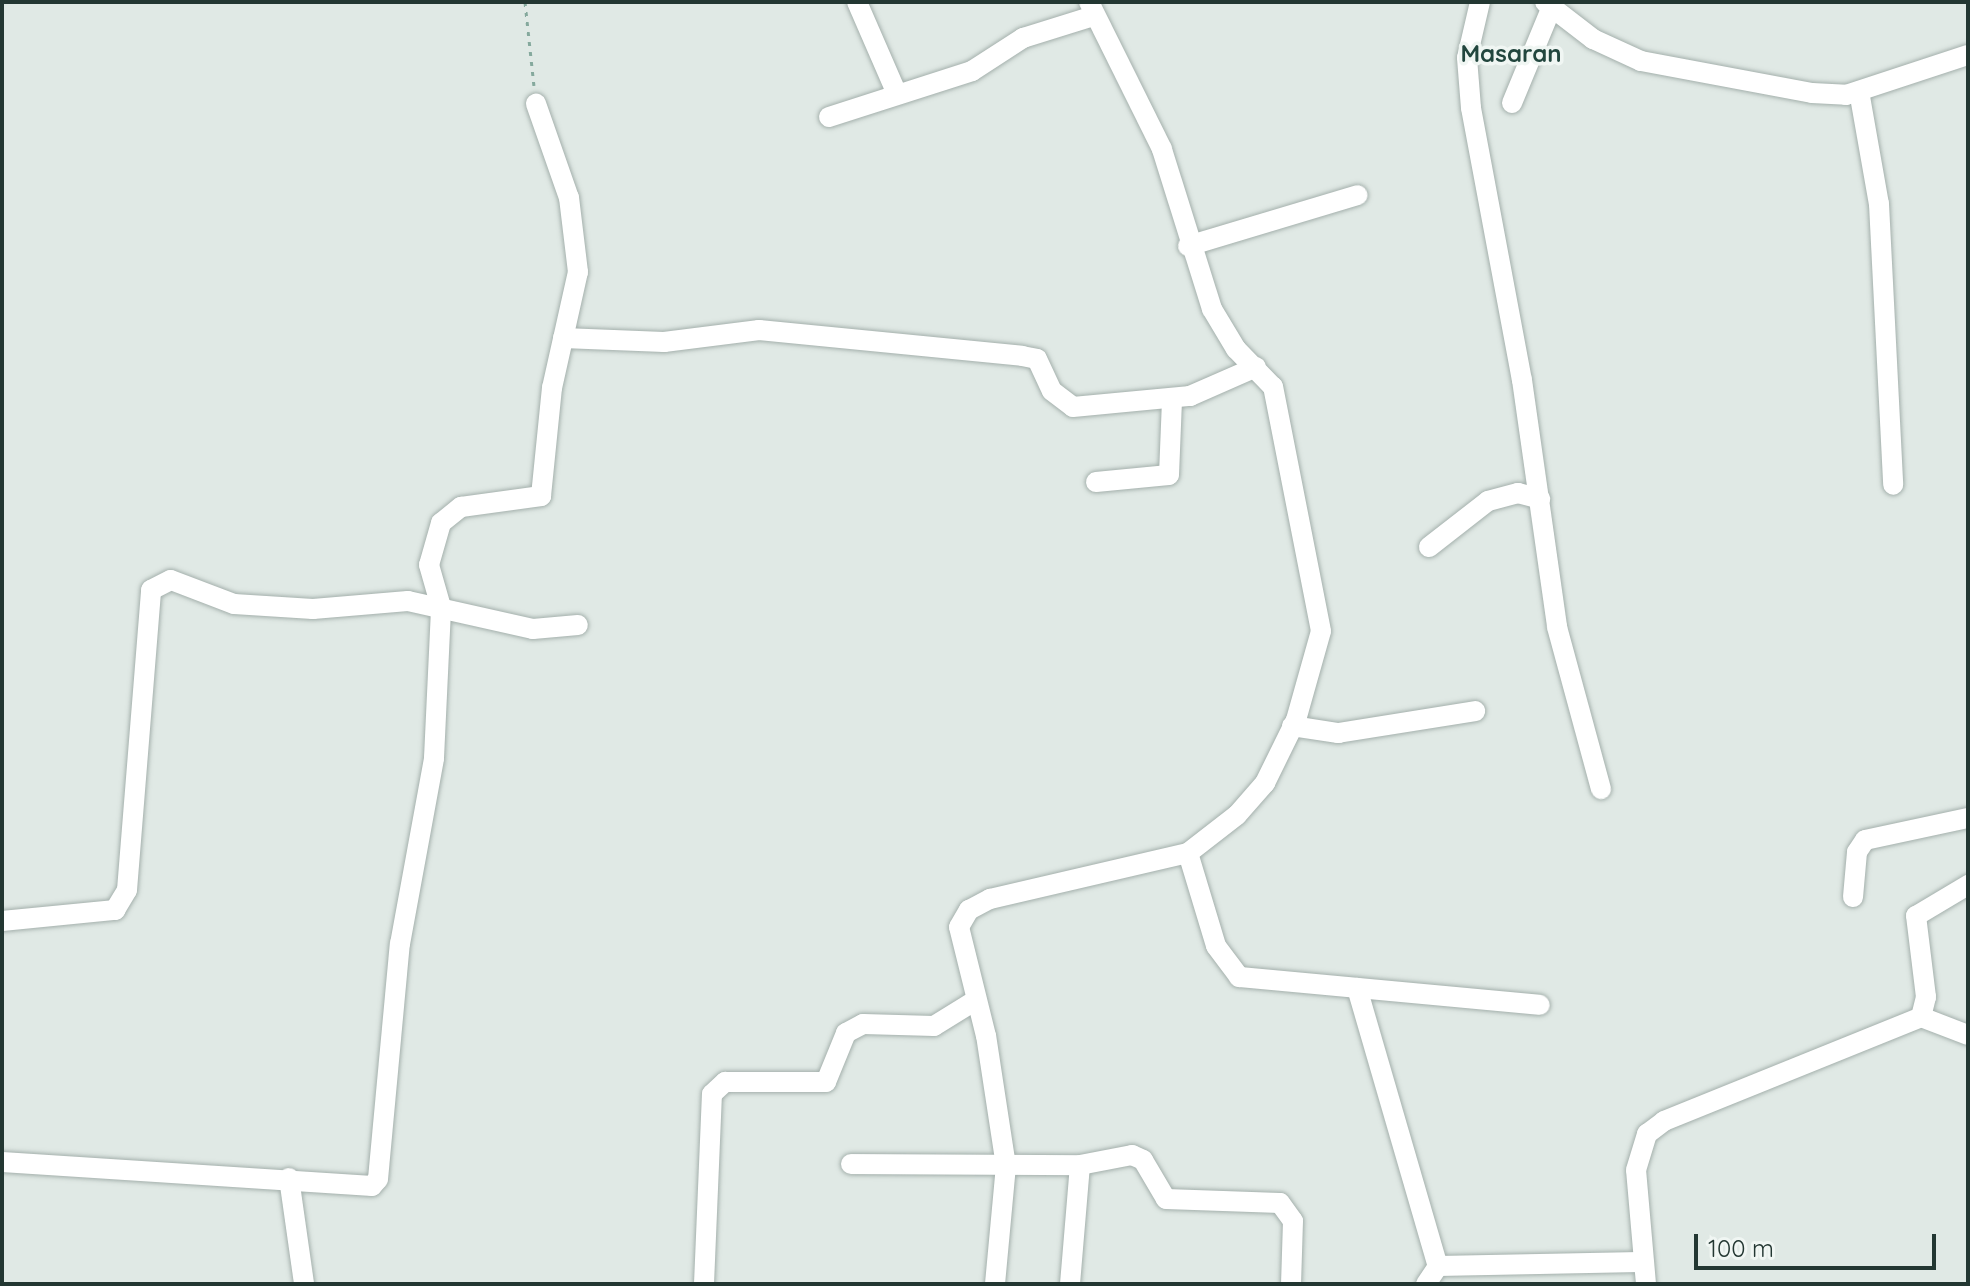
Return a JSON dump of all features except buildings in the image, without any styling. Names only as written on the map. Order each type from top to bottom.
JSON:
[{"type":"street","points":[[857,2],[897,94]]},
{"type":"street","points":[[1480,2],[1467,58],[1471,108],[1540,499],[1557,627],[1601,789]]},
{"type":"street","points":[[1512,103],[1548,5],[1641,61],[1812,93],[1859,91],[1968,55]]},
{"type":"street","points":[[829,117],[972,71],[1023,38],[1091,9],[1162,149],[1188,246],[1212,309],[1273,387],[1320,604],[1317,653],[1292,726],[1265,783],[1188,853],[1038,884],[969,910],[959,927],[976,1000],[1006,1166],[995,1284]]},
{"type":"street","points":[[1859,91],[1879,204],[1893,485]]},
{"type":"street","points":[[2,1162],[289,1178],[372,1186],[378,1179],[400,944],[434,758],[441,607],[429,565],[441,523],[474,502],[541,496],[576,257],[569,198],[536,104]]},
{"type":"street","points":[[1188,246],[1358,195]]},
{"type":"street","points":[[563,338],[664,342],[759,330],[1037,359],[1052,391],[1073,407],[1172,399],[1256,367]]},
{"type":"street","points":[[1096,482],[1169,475],[1172,399]]},
{"type":"street","points":[[1429,547],[1488,501],[1518,493],[1540,499]]},
{"type":"street","points":[[2,921],[115,910],[127,890],[151,590],[171,580],[234,604],[441,607],[533,629],[578,625]]},
{"type":"street","points":[[1292,726],[1353,732],[1475,711]]},
{"type":"street","points":[[1853,897],[1857,852],[1865,840],[1968,818]]},
{"type":"street","points":[[1188,853],[1211,936],[1239,977],[1540,1005]]},
{"type":"street","points":[[1921,1017],[1926,997],[1916,916],[1968,885]]},
{"type":"street","points":[[1357,988],[1438,1266],[1426,1284]]},
{"type":"street","points":[[704,1284],[712,1094],[725,1082],[826,1082],[855,1029],[934,1026],[976,1000]]},
{"type":"street","points":[[1646,1284],[1640,1262],[1636,1170],[1647,1134],[1664,1121],[1921,1017],[1968,1035]]},
{"type":"street","points":[[851,1164],[1080,1165],[1139,1155],[1166,1199],[1280,1203],[1293,1221],[1291,1284]]},
{"type":"street","points":[[1070,1284],[1080,1165]]},
{"type":"street","points":[[289,1178],[304,1284]]},
{"type":"street","points":[[1438,1266],[1640,1262]]},
{"type":"path","points":[[525,2],[536,104]]},
{"type":"district","name":"Masaran","points":[[1511,54]]}]
